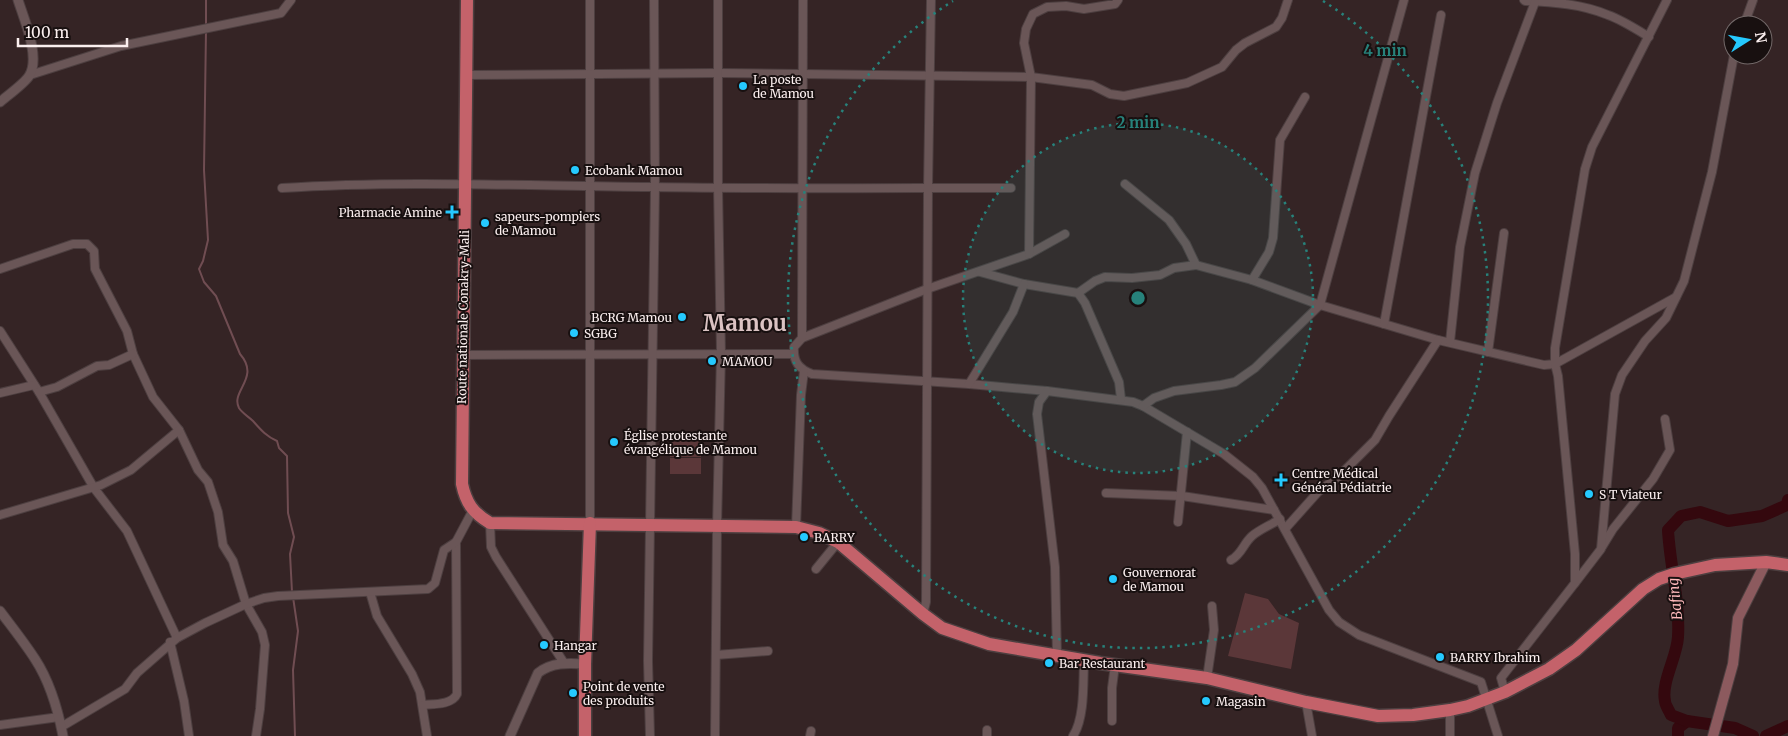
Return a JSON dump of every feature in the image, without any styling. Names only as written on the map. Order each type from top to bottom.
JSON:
[{"type":"highway","name":"Route nationale Conakry-Mali","points":[[466,0],[462,484],[465,498],[473,510],[490,523]]},
{"type":"highway","points":[[490,523],[796,526],[819,533],[838,542],[942,628],[989,644],[1207,678],[1306,702],[1378,716],[1413,715],[1450,710],[1486,700],[1505,692],[1549,670],[1576,650],[1643,589],[1659,578],[1715,565],[1766,562],[1788,565]]},
{"type":"highway","points":[[585,736],[585,664],[590,523]]},
{"type":"main road","points":[[1713,732],[1733,664],[1738,618],[1766,562]]},
{"type":"street","points":[[18,0],[32,42],[34,57],[30,76]]},
{"type":"street","points":[[0,102],[30,76],[121,46],[281,13],[292,0]]},
{"type":"street","points":[[590,0],[590,523]]},
{"type":"street","points":[[650,736],[648,661],[651,525],[654,0]]},
{"type":"street","points":[[715,736],[721,354],[718,187],[718,0]]},
{"type":"street","points":[[802,338],[803,0]]},
{"type":"street","points":[[923,614],[926,602],[926,382],[931,0]]},
{"type":"street","points":[[1029,254],[1031,77],[1024,43],[1026,29],[1033,14],[1047,7],[1066,6],[1084,9],[1115,4],[1118,0]]},
{"type":"street","points":[[466,75],[719,73],[1031,77],[1092,85],[1110,94],[1124,96],[1187,83],[1222,67],[1241,47],[1276,27],[1282,18],[1288,0]]},
{"type":"street","points":[[1143,406],[1154,398],[1174,392],[1221,386],[1235,382],[1255,368],[1320,305],[1404,0]]},
{"type":"street","points":[[1524,0],[1525,2],[1578,6],[1609,15],[1649,36]]},
{"type":"street","points":[[1575,583],[1575,554],[1558,376],[1555,364],[1555,348],[1585,169],[1592,147],[1668,0]]},
{"type":"street","points":[[1748,15],[1753,0]]},
{"type":"street","points":[[1450,342],[1460,247],[1475,173],[1497,103],[1535,2]]},
{"type":"street","points":[[1384,324],[1441,15]]},
{"type":"street","points":[[1601,549],[1615,394],[1622,375],[1645,341],[1666,318],[1684,281],[1712,172],[1732,65]]},
{"type":"street","points":[[1252,280],[1269,252],[1273,238],[1280,140],[1304,97]]},
{"type":"street","points":[[282,188],[344,184],[465,183],[654,187],[1011,188]]},
{"type":"street","points":[[1125,184],[1170,220],[1186,244],[1196,265]]},
{"type":"street","points":[[1488,352],[1504,233]]},
{"type":"street","points":[[1065,234],[1029,254],[927,289],[802,338],[794,347],[798,366],[804,370],[823,375],[1047,391],[1122,399],[1143,406],[1224,454],[1252,477],[1262,488],[1329,610],[1339,622],[1359,635],[1478,680],[1483,685],[1498,736]]},
{"type":"street","points":[[0,269],[72,244],[87,244],[94,251],[95,269],[127,331],[133,354],[153,397],[179,430],[198,470],[208,482],[218,512],[223,545],[233,561],[246,604],[262,632],[265,645],[256,736]]},
{"type":"street","points":[[980,271],[1024,284],[1078,293],[1095,281],[1105,277],[1132,278],[1160,275],[1174,268],[1196,265],[1252,280],[1320,305],[1438,340],[1544,365],[1555,364],[1676,297]]},
{"type":"street","points":[[969,384],[1013,312],[1024,284]]},
{"type":"street","points":[[1078,293],[1085,303],[1119,382],[1122,399]]},
{"type":"street","points":[[0,331],[94,488],[127,531],[174,640],[189,736]]},
{"type":"street","points":[[1286,529],[1318,492],[1338,476],[1375,440],[1438,340]]},
{"type":"street","points":[[0,393],[56,387],[97,366],[109,365],[133,354]]},
{"type":"street","points":[[463,355],[794,354]]},
{"type":"street","points":[[796,526],[801,395],[804,370]]},
{"type":"street","points":[[1047,391],[1039,402],[1037,414],[1056,567],[1057,656]]},
{"type":"street","points":[[1505,692],[1501,678],[1653,479],[1670,450],[1665,419]]},
{"type":"street","points":[[0,515],[94,488],[131,470],[169,441],[179,430]]},
{"type":"street","points":[[1178,522],[1188,432]]},
{"type":"street","points":[[1106,493],[1182,496],[1274,510]]},
{"type":"street","points":[[0,611],[36,660],[47,683],[62,731],[125,689],[137,673],[174,640],[246,604],[278,596],[428,589],[436,583],[444,550],[456,542],[473,510]]},
{"type":"street","points":[[1231,560],[1238,556],[1246,542],[1253,535],[1280,520]]},
{"type":"street","points":[[490,523],[491,546],[496,557],[564,663]]},
{"type":"street","points":[[423,705],[454,700],[457,694],[456,542]]},
{"type":"street","points":[[816,569],[838,542]]},
{"type":"street","points":[[370,592],[377,616],[412,674],[420,692],[427,736]]},
{"type":"street","points":[[1207,678],[1214,630],[1212,606]]},
{"type":"street","points":[[716,655],[768,651]]},
{"type":"street","points":[[1072,736],[1078,729],[1084,660]]},
{"type":"street","points":[[510,736],[538,673],[543,669],[564,663],[585,664]]},
{"type":"street","points":[[1112,721],[1114,665]]},
{"type":"street","points":[[1306,702],[1312,736]]},
{"type":"street","points":[[1450,710],[1450,736]]},
{"type":"street","points":[[0,725],[59,717]]},
{"type":"shaded area","points":[[670,441],[701,441],[701,457],[670,457]]},
{"type":"shaded area","points":[[670,458],[701,458],[701,474],[670,474]]},
{"type":"shaded area","points":[[1245,593],[1268,599],[1279,614],[1299,623],[1291,669],[1228,656]]},
{"type":"waterway","points":[[206,0],[206,25]]},
{"type":"waterway","points":[[206,30],[204,170],[208,240],[199,269],[204,282],[216,296],[240,354],[246,363],[247,377],[238,396],[239,408],[264,432],[277,441],[279,448],[287,456],[288,513],[294,537],[290,554],[292,592]]},
{"type":"waterway","name":"Bafing","points":[[1753,736],[1735,728],[1687,721],[1671,715],[1666,704],[1665,686],[1678,637],[1676,597],[1668,530],[1681,516],[1700,512],[1728,521],[1762,516],[1787,505],[1788,500]]},
{"type":"waterway","points":[[293,597],[298,631],[293,670],[295,736]]},
{"type":"waterway","points":[[1678,736],[1678,728],[1687,721]]},
{"type":"waterway","name":"Bafing","points":[[1766,736],[1788,726]]},
{"type":"place","name":"La poste de Mamou","points":[[743,86]]},
{"type":"place","name":"Ecobank Mamou","points":[[575,170]]},
{"type":"place","name":"Pharmacie Amine","points":[[452,212]]},
{"type":"place","name":"sapeurs-pompiers de Mamou","points":[[485,223]]},
{"type":"place","name":"BCRG Mamou","points":[[682,317]]},
{"type":"place","name":"SGBG","points":[[574,333]]},
{"type":"place","name":"MAMOU","points":[[712,361]]},
{"type":"place","name":"Église protestante évangélique de Mamou","points":[[614,442]]},
{"type":"place","name":"Centre Médical Général Pédiatrie","points":[[1281,480]]},
{"type":"place","name":"S T Viateur","points":[[1589,494]]},
{"type":"place","name":"BARRY","points":[[804,537]]},
{"type":"place","name":"Gouvernorat de Mamou","points":[[1113,579]]},
{"type":"place","name":"Hangar","points":[[544,645]]},
{"type":"place","name":"BARRY Ibrahim","points":[[1440,657]]},
{"type":"place","name":"Bar Restaurant","points":[[1049,663]]},
{"type":"place","name":"Point de vente des produits","points":[[573,693]]},
{"type":"place","name":"Magasin","points":[[1206,701]]},
{"type":"district","name":"Mamou","points":[[745,323]]}]
